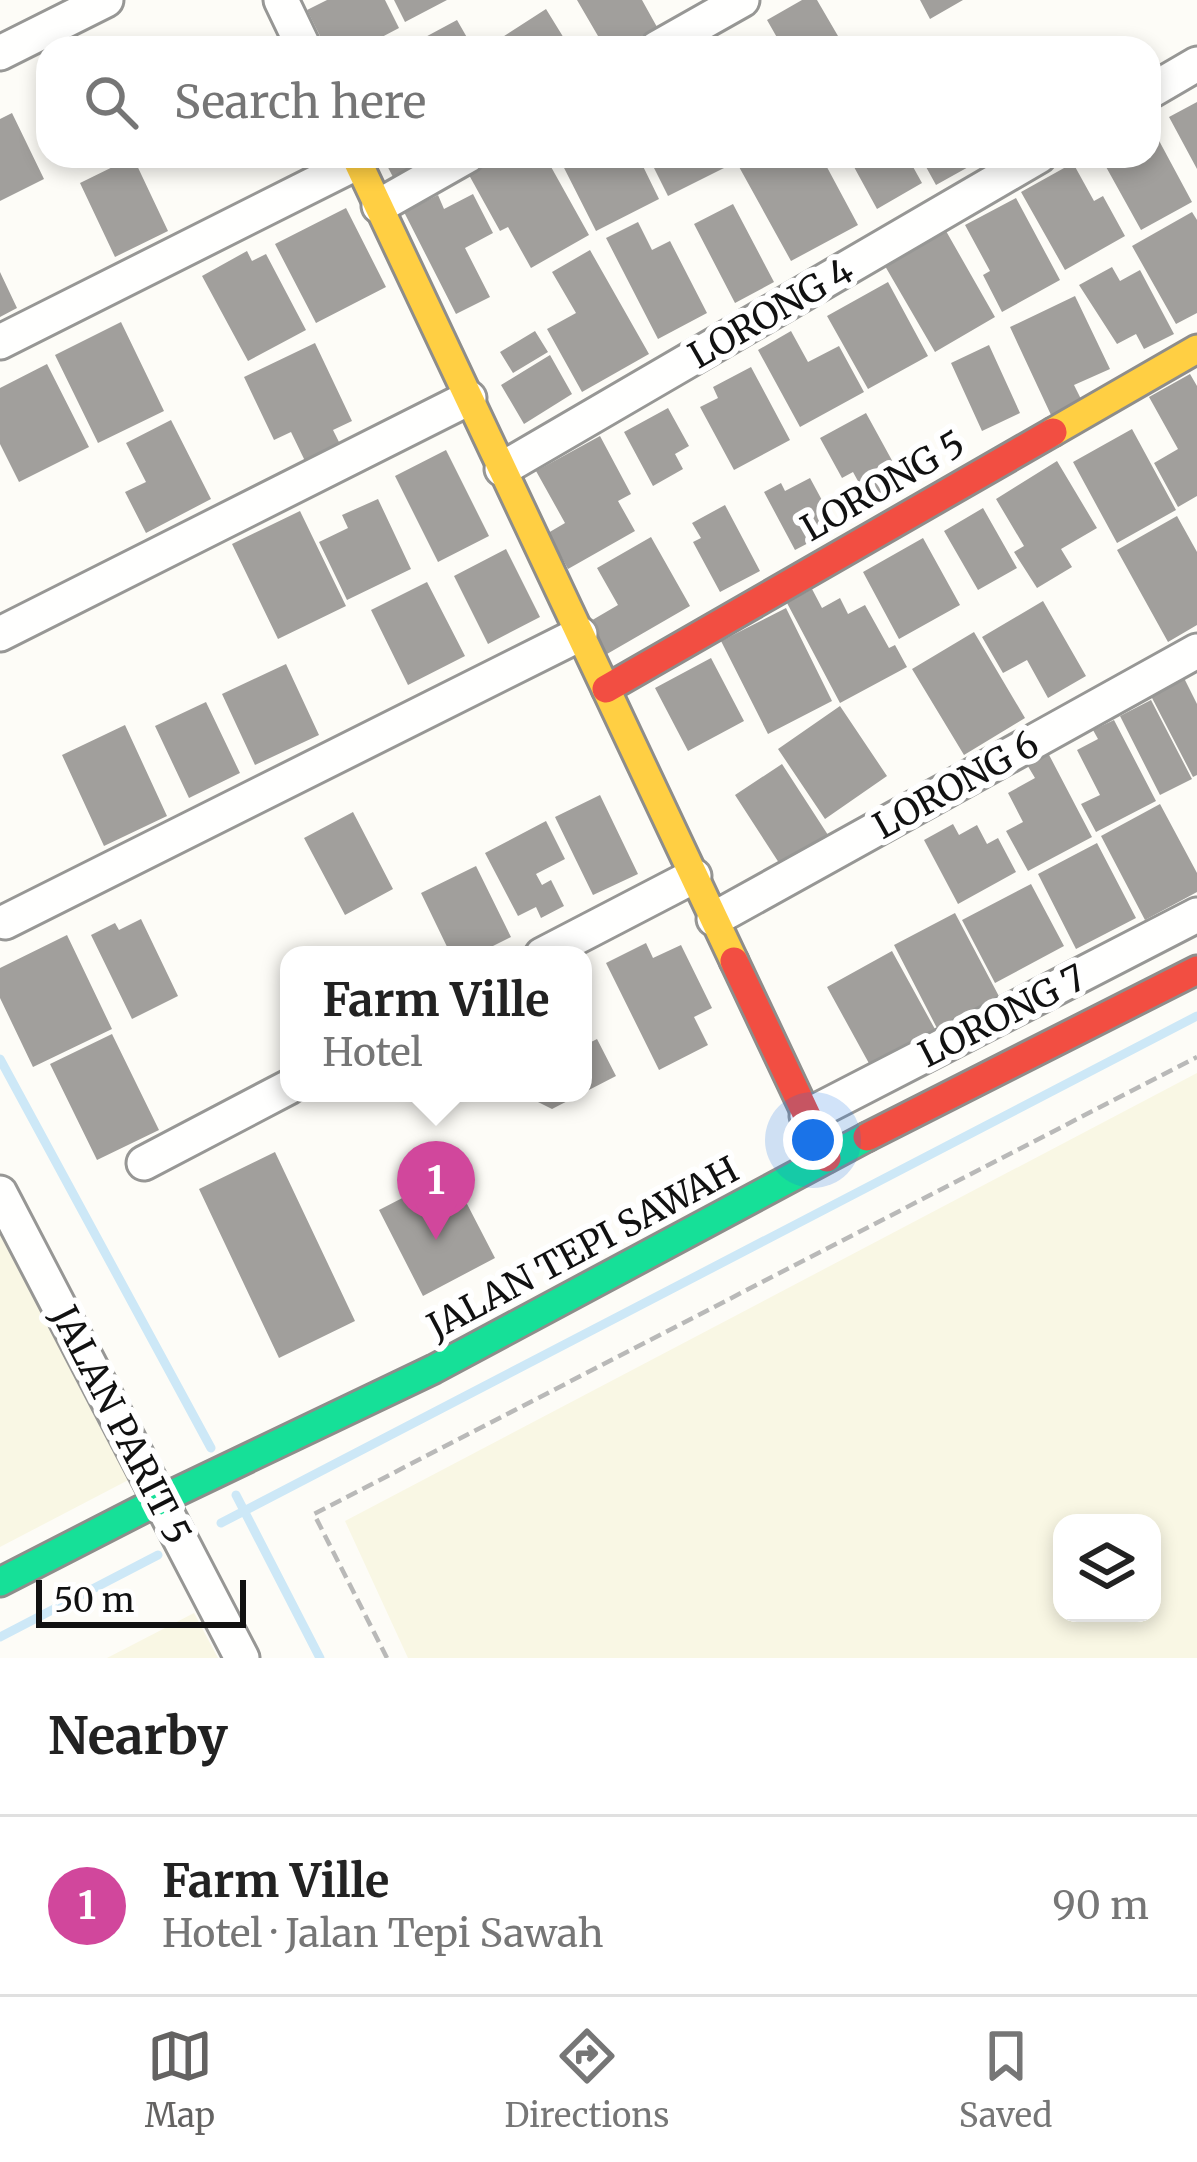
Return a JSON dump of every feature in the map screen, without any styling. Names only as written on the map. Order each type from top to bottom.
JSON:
[{"type":"street","points":[[0,53],[106,0]]},
{"type":"street","points":[[281,0],[298,36]]},
{"type":"street","points":[[678,36],[742,0]]},
{"type":"street","points":[[1161,85],[1197,64]]},
{"type":"street","points":[[0,342],[338,168]]},
{"type":"street","points":[[360,168],[827,1158]]},
{"type":"street","points":[[379,206],[446,168]]},
{"type":"street","name":"LORONG 4","points":[[502,469],[1018,168]]},
{"type":"street","name":"LORONG 5","points":[[606,689],[1197,349]]},
{"type":"street","points":[[0,634],[469,398]]},
{"type":"street","points":[[5,922],[580,634]]},
{"type":"street","name":"LORONG 6","points":[[714,919],[1197,651]]},
{"type":"street","points":[[559,946],[694,876]]},
{"type":"street","name":"LORONG 7","points":[[807,1116],[1197,915]]},
{"type":"street","name":"JALAN TEPI SAWAH","points":[[0,1582],[434,1369],[827,1158],[1197,970]]},
{"type":"street","points":[[143,1163],[280,1092]]},
{"type":"street","name":"JALAN PARIT 5","points":[[0,1193],[242,1658]]},
{"type":"path","points":[[387,1658],[314,1514],[1197,1057]]},
{"type":"shaded area","points":[[1197,1073],[1197,1658],[408,1658],[345,1521]]},
{"type":"shaded area","points":[[0,1219],[138,1475],[0,1547]]},
{"type":"shaded area","points":[[194,1613],[218,1658],[107,1658]]},
{"type":"building","points":[[327,0],[385,0],[399,28],[384,36],[320,36],[307,10]]},
{"type":"building","points":[[394,0],[447,0],[405,22]]},
{"type":"building","points":[[577,0],[642,0],[657,27],[642,36],[598,36]]},
{"type":"building","points":[[802,0],[817,0],[838,36],[776,36],[767,20]]},
{"type":"building","points":[[920,0],[963,0],[930,19]]},
{"type":"building","points":[[546,9],[563,36],[504,36]]},
{"type":"building","points":[[457,20],[466,36],[427,36]]},
{"type":"building","points":[[1197,102],[1197,169],[1169,117]]},
{"type":"building","points":[[12,113],[44,179],[0,201],[0,119]]},
{"type":"building","points":[[1161,144],[1192,202],[1141,230],[1107,168],[1161,168]]},
{"type":"building","points":[[111,168],[138,168],[168,231],[115,257],[80,183]]},
{"type":"building","points":[[388,168],[410,168],[393,177]]},
{"type":"building","points":[[482,168],[552,168],[589,235],[531,268],[508,227],[500,231],[469,175]]},
{"type":"building","points":[[564,168],[644,168],[659,199],[596,231]]},
{"type":"building","points":[[654,168],[724,168],[668,196]]},
{"type":"building","points":[[740,168],[827,168],[858,225],[791,261]]},
{"type":"building","points":[[855,168],[914,168],[922,183],[877,209]]},
{"type":"building","points":[[927,168],[966,168],[936,185]]},
{"type":"building","points":[[1064,168],[1076,168],[1094,201],[1103,196],[1125,236],[1065,270],[1021,192]]},
{"type":"building","points":[[473,194],[493,233],[465,248],[490,297],[456,314],[404,212],[438,195],[444,209]]},
{"type":"building","points":[[1016,198],[1060,280],[1002,312],[983,275],[990,271],[965,225]]},
{"type":"building","points":[[733,204],[774,282],[735,303],[694,224]]},
{"type":"building","points":[[346,208],[386,287],[316,323],[275,244]]},
{"type":"building","points":[[1192,212],[1197,220],[1197,313],[1176,324],[1132,246]]},
{"type":"building","points":[[638,222],[652,250],[670,241],[707,313],[658,339],[606,238]]},
{"type":"building","points":[[946,231],[995,317],[935,352],[885,266]]},
{"type":"building","points":[[590,250],[649,354],[582,392],[547,329],[576,313],[552,272]]},
{"type":"building","points":[[247,251],[252,261],[266,254],[306,330],[248,361],[202,276]]},
{"type":"building","points":[[1112,267],[1120,281],[1140,270],[1174,334],[1144,349],[1136,334],[1117,344],[1079,285]]},
{"type":"building","points":[[0,272],[17,308],[0,317]]},
{"type":"building","points":[[888,282],[928,356],[868,389],[827,316]]},
{"type":"building","points":[[1075,296],[1110,369],[1074,385],[1082,401],[1051,415],[1010,327]]},
{"type":"building","points":[[121,322],[164,411],[98,443],[55,355]]},
{"type":"building","points":[[535,331],[548,352],[513,373],[500,352]]},
{"type":"building","points":[[791,331],[808,362],[839,346],[864,392],[800,427],[758,350]]},
{"type":"building","points":[[315,343],[352,421],[333,430],[340,444],[305,461],[291,432],[274,440],[244,377]]},
{"type":"building","points":[[989,345],[1020,413],[982,431],[951,363]]},
{"type":"building","points":[[550,355],[572,394],[524,424],[501,385]]},
{"type":"building","points":[[47,364],[89,447],[19,482],[0,444],[0,388]]},
{"type":"building","points":[[751,367],[790,440],[734,470],[700,407],[718,398],[713,387]]},
{"type":"building","points":[[1190,374],[1197,386],[1197,496],[1178,507],[1154,463],[1178,449],[1149,397]]},
{"type":"building","points":[[668,408],[689,446],[675,454],[683,469],[653,486],[624,432]]},
{"type":"building","points":[[866,413],[906,486],[871,505],[853,472],[842,478],[820,438]]},
{"type":"building","points":[[171,420],[211,499],[146,533],[125,492],[146,482],[126,443]]},
{"type":"building","points":[[1132,429],[1176,510],[1117,543],[1073,462]]},
{"type":"building","points":[[600,436],[631,494],[618,501],[635,531],[568,569],[548,533],[565,523],[536,471]]},
{"type":"building","points":[[446,450],[489,536],[438,562],[395,476]]},
{"type":"building","points":[[1057,461],[1097,528],[1061,549],[1072,567],[1037,588],[1014,552],[1024,546],[996,499]]},
{"type":"building","points":[[810,478],[837,528],[795,550],[764,492],[781,483],[785,491]]},
{"type":"building","points":[[378,499],[411,569],[347,600],[319,542],[348,528],[342,515]]},
{"type":"building","points":[[725,505],[760,571],[720,592],[693,542],[701,538],[692,523]]},
{"type":"building","points":[[983,508],[1017,568],[978,590],[944,531]]},
{"type":"building","points":[[300,511],[346,606],[278,639],[232,544]]},
{"type":"building","points":[[1177,516],[1197,552],[1197,625],[1168,642],[1117,550]]},
{"type":"building","points":[[651,537],[690,606],[607,654],[589,622],[618,605],[597,568]]},
{"type":"building","points":[[923,538],[960,605],[899,639],[863,572]]},
{"type":"building","points":[[506,549],[540,617],[488,644],[454,576]]},
{"type":"building","points":[[427,582],[465,656],[408,685],[371,610]]},
{"type":"building","points":[[812,589],[822,608],[840,598],[848,614],[865,605],[889,648],[895,645],[907,667],[840,703],[787,603]]},
{"type":"building","points":[[1043,601],[1086,676],[1048,698],[1027,660],[1003,673],[982,637]]},
{"type":"building","points":[[786,608],[832,701],[768,734],[721,641]]},
{"type":"building","points":[[974,632],[1025,718],[964,755],[912,669]]},
{"type":"building","points":[[711,658],[744,721],[688,751],[655,688]]},
{"type":"building","points":[[286,664],[319,735],[255,765],[222,694]]},
{"type":"building","points":[[1184,678],[1197,704],[1197,775],[1193,777],[1151,696]]},
{"type":"building","points":[[1151,700],[1192,779],[1160,795],[1120,716]]},
{"type":"building","points":[[206,702],[240,773],[189,798],[155,726]]},
{"type":"building","points":[[840,706],[887,776],[825,819],[778,749]]},
{"type":"building","points":[[1114,720],[1156,801],[1096,832],[1081,804],[1100,795],[1077,750],[1098,739],[1093,730]]},
{"type":"building","points":[[125,725],[167,816],[104,846],[62,755]]},
{"type":"building","points":[[1047,751],[1092,837],[1028,871],[1006,831],[1023,822],[1008,793],[1035,778],[1026,763]]},
{"type":"building","points":[[782,764],[828,835],[781,866],[735,795]]},
{"type":"building","points":[[600,795],[638,874],[593,895],[555,817]]},
{"type":"building","points":[[1160,804],[1197,873],[1197,892],[1145,920],[1101,836]]},
{"type":"building","points":[[353,812],[393,889],[345,915],[304,838]]},
{"type":"building","points":[[546,821],[565,859],[536,874],[542,885],[551,880],[564,906],[541,918],[536,907],[518,916],[485,853]]},
{"type":"building","points":[[953,824],[959,835],[977,825],[987,844],[998,838],[1016,872],[958,904],[924,840]]},
{"type":"building","points":[[1097,843],[1136,918],[1076,949],[1038,874]]},
{"type":"building","points":[[476,866],[511,937],[493,946],[447,946],[421,893]]},
{"type":"building","points":[[1031,884],[1064,946],[995,983],[962,920]]},
{"type":"building","points":[[955,913],[1002,1002],[940,1034],[894,945]]},
{"type":"building","points":[[141,919],[178,996],[132,1019],[91,935],[115,923],[119,930]]},
{"type":"building","points":[[67,935],[112,1029],[33,1067],[0,998],[0,968]]},
{"type":"building","points":[[646,943],[653,958],[681,945],[712,1008],[694,1017],[708,1045],[659,1070],[606,963]]},
{"type":"building","points":[[892,951],[936,1031],[871,1067],[827,987]]},
{"type":"building","points":[[112,1034],[159,1130],[97,1160],[50,1064]]},
{"type":"building","points":[[597,1039],[616,1076],[592,1088],[592,1042]]},
{"type":"building","points":[[538,1102],[566,1102],[552,1109]]},
{"type":"building","points":[[275,1152],[355,1321],[279,1358],[199,1189]]},
{"type":"building","points":[[451,1173],[495,1258],[423,1296],[379,1210]]},
{"type":"waterway","points":[[221,1523],[1197,1016]]},
{"type":"waterway","points":[[0,1059],[211,1448]]},
{"type":"waterway","points":[[236,1495],[320,1658]]},
{"type":"waterway","points":[[0,1637],[158,1555]]},
{"type":"traffic: fast","points":[[0,1582],[434,1369],[867,1137]]},
{"type":"traffic: slow","points":[[361,168],[734,961]]},
{"type":"traffic: slow","points":[[1053,432],[1197,349]]},
{"type":"traffic: jam","points":[[606,689],[1053,432]]},
{"type":"traffic: jam","points":[[734,961],[827,1158]]},
{"type":"traffic: jam","points":[[867,1137],[1197,970]]},
{"type":"place","name":"Farm Ville","points":[[436,1240]]}]
